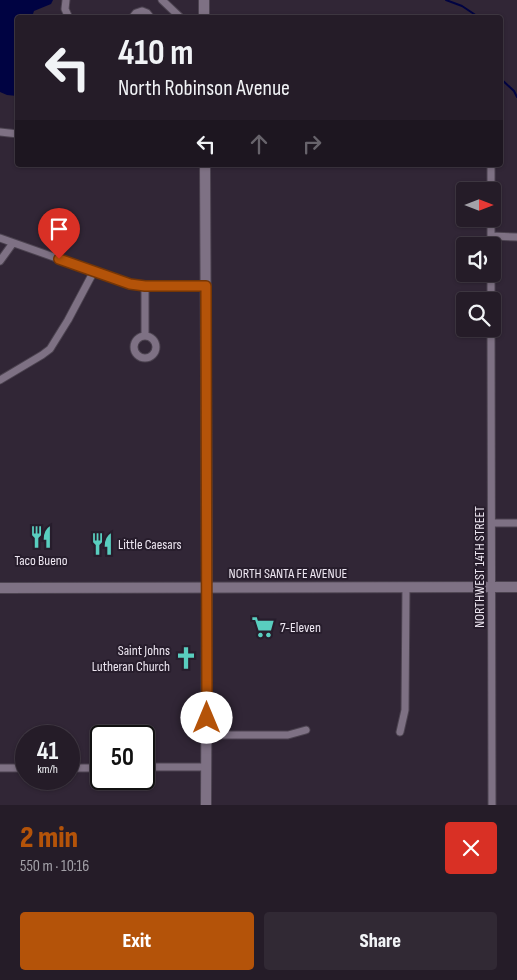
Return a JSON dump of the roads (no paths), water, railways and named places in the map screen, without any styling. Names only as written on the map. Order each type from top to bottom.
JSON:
[{"type":"main road","points":[[204,0],[204,15]]},
{"type":"main road","points":[[205,167],[206,805]]},
{"type":"main road","name":"NORTH SANTA FE AVENUE","points":[[0,588],[517,587]]},
{"type":"street","points":[[66,0],[65,9],[68,15]]},
{"type":"street","points":[[162,0],[178,15]]},
{"type":"street","points":[[134,15],[142,11],[148,15]]},
{"type":"street","points":[[0,132],[15,134]]},
{"type":"street","points":[[491,167],[491,182]]},
{"type":"street","points":[[491,228],[491,236],[517,236]]},
{"type":"street","points":[[0,238],[130,284],[145,286],[206,286]]},
{"type":"street","points":[[0,261],[13,243]]},
{"type":"street","points":[[0,380],[50,349],[94,272]]},
{"type":"street","points":[[145,286],[146,336]]},
{"type":"street","name":"NORTHWEST 14TH STREET","points":[[491,337],[492,805]]},
{"type":"street","points":[[492,523],[517,523]]},
{"type":"street","points":[[400,732],[405,710],[406,587]]},
{"type":"street","points":[[207,735],[288,735],[306,730]]},
{"type":"street","points":[[155,768],[206,767]]},
{"type":"street","points":[[0,768],[15,768]]},
{"type":"waterway","points":[[446,0],[462,6],[476,15]]},
{"type":"waterway","points":[[503,81],[514,91],[517,97]]},
{"type":"place","name":"Taco Bueno","points":[[41,537]]},
{"type":"place","name":"Little Caesars","points":[[102,544]]},
{"type":"place","name":"7-Eleven","points":[[263,627]]},
{"type":"place","name":"Saint Johns Lutheran Church","points":[[186,658]]}]
